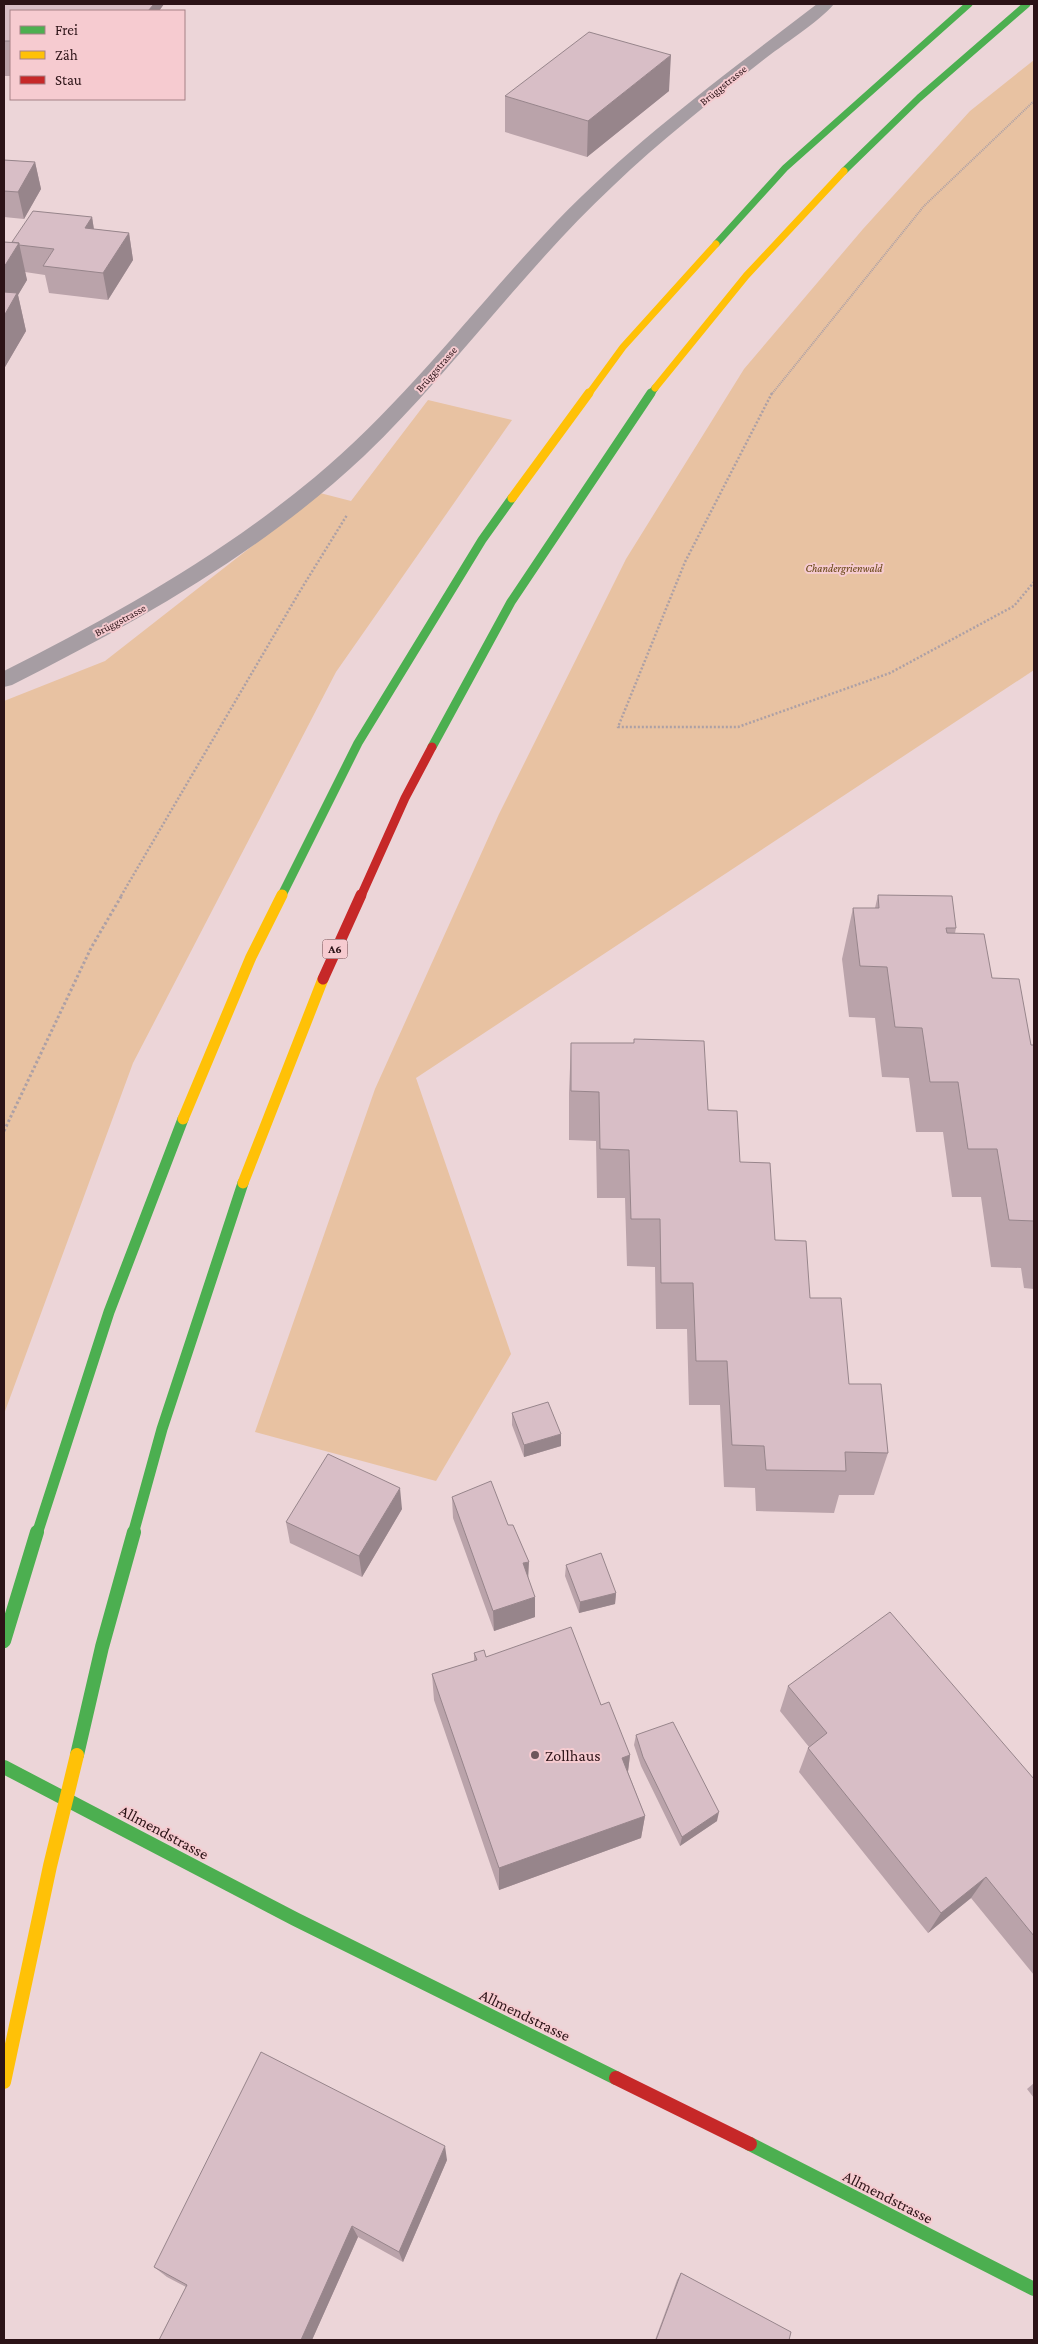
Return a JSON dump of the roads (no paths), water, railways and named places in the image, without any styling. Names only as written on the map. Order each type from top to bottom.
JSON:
[{"type":"main road","points":[[4,1640],[33,1539],[84,1383],[133,1242],[183,1113],[228,1008],[303,846],[361,736],[407,656],[456,576],[537,457],[580,400],[667,293],[750,202],[825,129],[912,50],[968,4]]},
{"type":"main road","name":"A6","points":[[4,2082],[87,1710],[129,1551],[174,1395],[219,1254],[262,1129],[300,1032],[364,885],[428,750],[471,671],[554,532],[630,422],[684,351],[759,260],[845,168],[948,70],[1027,4]]},
{"type":"main road","name":"Allmendstrasse","points":[[4,1767],[295,1919],[739,2139],[1034,2289]]},
{"type":"street","name":"Brüggstrasse","points":[[4,680],[155,601],[249,540],[323,482],[372,438],[414,394],[541,248],[605,183],[674,124],[826,4]]},
{"type":"place","name":"Zollhaus","points":[[535,1755]]},
{"type":"park label","name":"Chandergrienwald","points":[[844,568]]}]
